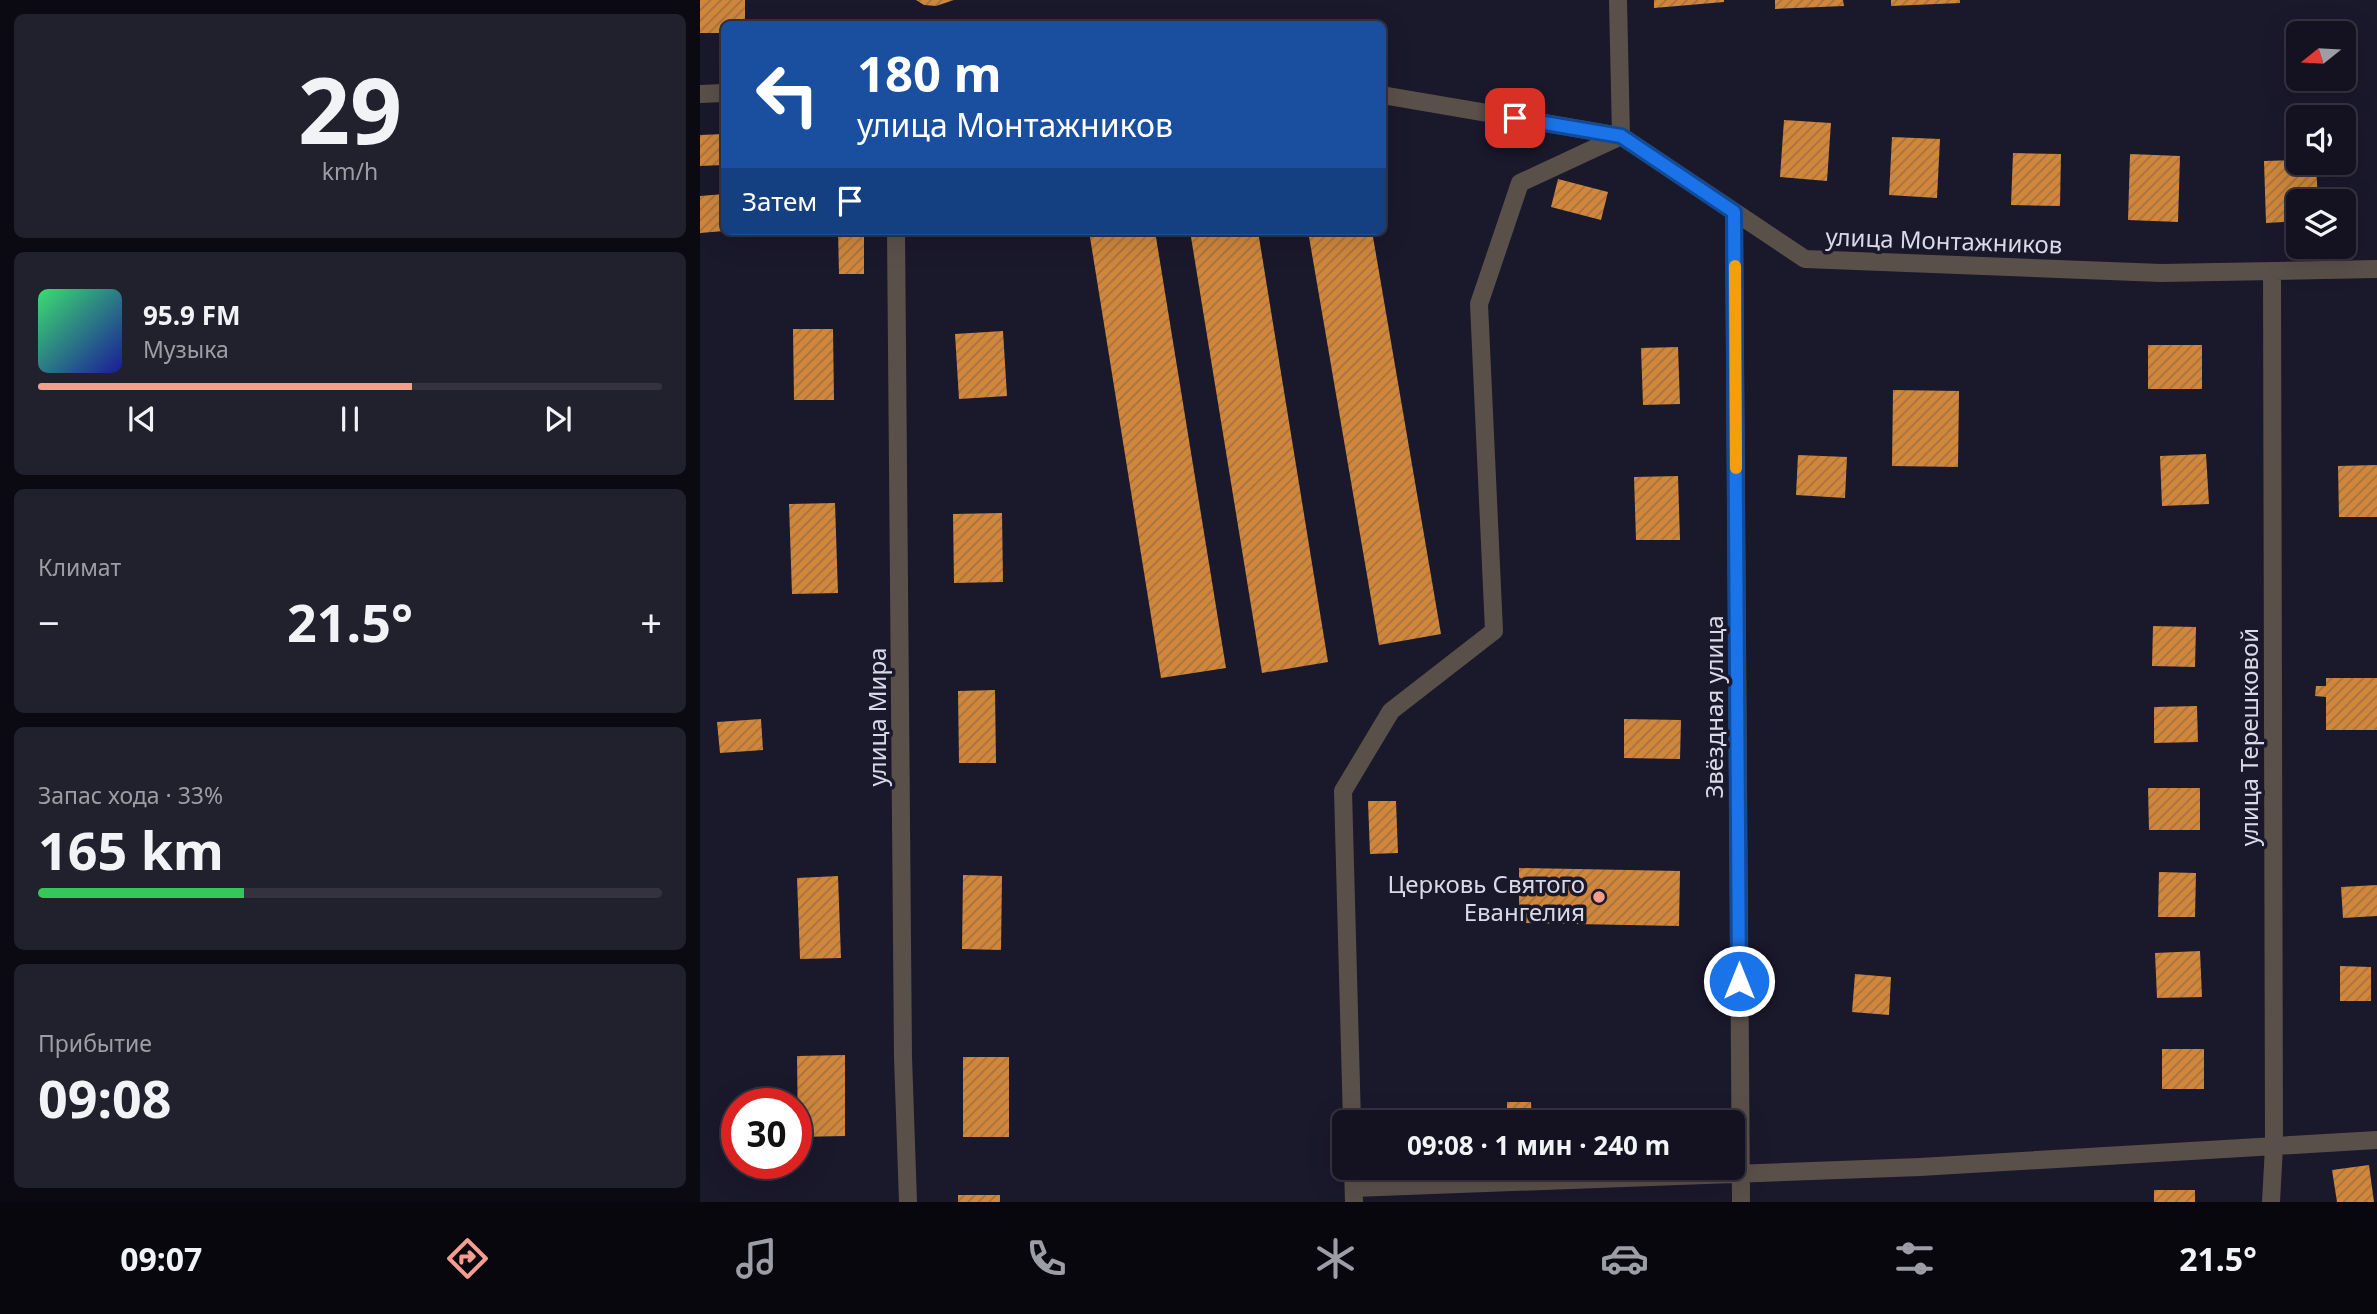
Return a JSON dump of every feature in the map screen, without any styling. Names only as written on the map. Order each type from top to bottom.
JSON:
[{"type":"street","points":[[1352,1110],[1343,791],[1391,711],[1494,631],[1479,304],[1520,183],[1621,136],[1618,0]]},
{"type":"street","points":[[700,94],[721,93]]},
{"type":"street","name":"улица Монтажников","points":[[1386,96],[1621,136],[1805,259],[2161,273],[2377,269]]},
{"type":"street","name":"Звёздная улица","points":[[1734,212],[1741,1110]]},
{"type":"street","name":"улица Мира","points":[[897,235],[903,1057],[908,1202]]},
{"type":"street","name":"улица Терешковой","points":[[2271,1202],[2274,1147],[2272,271]]},
{"type":"street","points":[[1745,1173],[1920,1167],[2377,1140]]},
{"type":"street","points":[[1354,1195],[1618,1180]]},
{"type":"street","name":"Звёздная улица","points":[[1741,1180],[1741,1202]]},
{"type":"building","points":[[700,0],[745,0],[745,21],[721,21],[721,33],[700,33]]},
{"type":"building","points":[[916,0],[954,0],[936,6],[924,5]]},
{"type":"building","points":[[1654,0],[1724,0],[1724,2],[1654,8]]},
{"type":"building","points":[[1775,0],[1843,0],[1844,6],[1775,9]]},
{"type":"building","points":[[1891,0],[1960,0],[1960,3],[1891,6]]},
{"type":"building","points":[[1784,120],[1831,123],[1827,181],[1780,177]]},
{"type":"building","points":[[721,134],[721,165],[700,166],[700,135]]},
{"type":"building","points":[[1892,137],[1940,139],[1937,198],[1889,195]]},
{"type":"building","points":[[2013,153],[2061,154],[2060,206],[2011,205]]},
{"type":"building","points":[[2130,154],[2180,156],[2178,222],[2128,220]]},
{"type":"building","points":[[2286,160],[2286,175],[2317,175],[2317,189],[2286,189],[2286,222],[2266,223],[2264,161]]},
{"type":"building","points":[[1558,179],[1608,192],[1601,220],[1551,207]]},
{"type":"building","points":[[721,194],[721,231],[700,233],[700,196]]},
{"type":"building","points":[[838,235],[864,235],[864,274],[839,274]]},
{"type":"building","points":[[1090,235],[1156,235],[1226,668],[1161,678]]},
{"type":"building","points":[[1191,235],[1259,235],[1328,662],[1262,673]]},
{"type":"building","points":[[1309,235],[1373,235],[1441,634],[1379,645]]},
{"type":"building","points":[[793,329],[833,329],[834,400],[794,400]]},
{"type":"building","points":[[1003,331],[1007,396],[959,399],[955,334]]},
{"type":"building","points":[[2148,345],[2202,345],[2202,389],[2148,389]]},
{"type":"building","points":[[1678,347],[1680,404],[1643,405],[1641,348]]},
{"type":"building","points":[[1893,390],[1959,391],[1958,467],[1892,466]]},
{"type":"building","points":[[2206,454],[2209,504],[2162,506],[2160,456]]},
{"type":"building","points":[[1798,455],[1847,457],[1845,498],[1796,495]]},
{"type":"building","points":[[2377,465],[2377,517],[2339,517],[2338,466]]},
{"type":"building","points":[[1678,476],[1680,540],[1636,540],[1634,477]]},
{"type":"building","points":[[835,503],[838,593],[792,594],[789,504]]},
{"type":"building","points":[[1002,513],[1003,582],[954,583],[953,514]]},
{"type":"building","points":[[2153,626],[2196,627],[2195,667],[2152,666]]},
{"type":"building","points":[[2326,678],[2377,678],[2377,730],[2326,730],[2326,697],[2315,696],[2316,686],[2326,686]]},
{"type":"building","points":[[995,690],[996,763],[959,763],[958,691]]},
{"type":"building","points":[[2197,706],[2198,742],[2154,743],[2154,707]]},
{"type":"building","points":[[761,719],[763,750],[720,753],[717,722]]},
{"type":"building","points":[[1624,719],[1681,720],[1680,759],[1624,758]]},
{"type":"building","points":[[2148,788],[2200,788],[2200,830],[2149,830]]},
{"type":"building","points":[[1368,801],[1396,801],[1398,853],[1370,854]]},
{"type":"building","name":"Церковь Святого Евангелия","points":[[1519,868],[1680,871],[1679,926],[1519,923]]},
{"type":"building","points":[[2159,872],[2196,873],[2195,917],[2158,917]]},
{"type":"building","points":[[963,875],[1002,876],[1001,950],[962,949]]},
{"type":"building","points":[[838,876],[841,958],[800,959],[797,878]]},
{"type":"building","points":[[2377,885],[2377,916],[2343,918],[2341,887]]},
{"type":"building","points":[[2200,951],[2202,997],[2157,998],[2155,953]]},
{"type":"building","points":[[2340,966],[2371,967],[2371,1001],[2340,1001]]},
{"type":"building","points":[[1855,974],[1891,977],[1889,1015],[1852,1012]]},
{"type":"building","points":[[2162,1049],[2204,1049],[2204,1089],[2162,1089]]},
{"type":"building","points":[[845,1055],[845,1136],[812,1137],[812,1088],[797,1088],[797,1056]]},
{"type":"building","points":[[963,1057],[1009,1057],[1009,1137],[963,1137]]},
{"type":"building","points":[[1507,1102],[1531,1102],[1531,1110],[1507,1110]]},
{"type":"building","points":[[2369,1165],[2374,1202],[2337,1202],[2332,1170]]},
{"type":"building","points":[[2154,1190],[2195,1190],[2195,1202],[2154,1202]]},
{"type":"building","points":[[958,1195],[1000,1195],[1000,1202],[958,1202]]},
{"type":"slow traffic","points":[[1735,266],[1736,468]]},
{"type":"place","name":"Церковь Святого Евангелия","points":[[1599,897]]},
{"type":"route","points":[[1515,118],[1621,136],[1734,212],[1739,981]]}]
